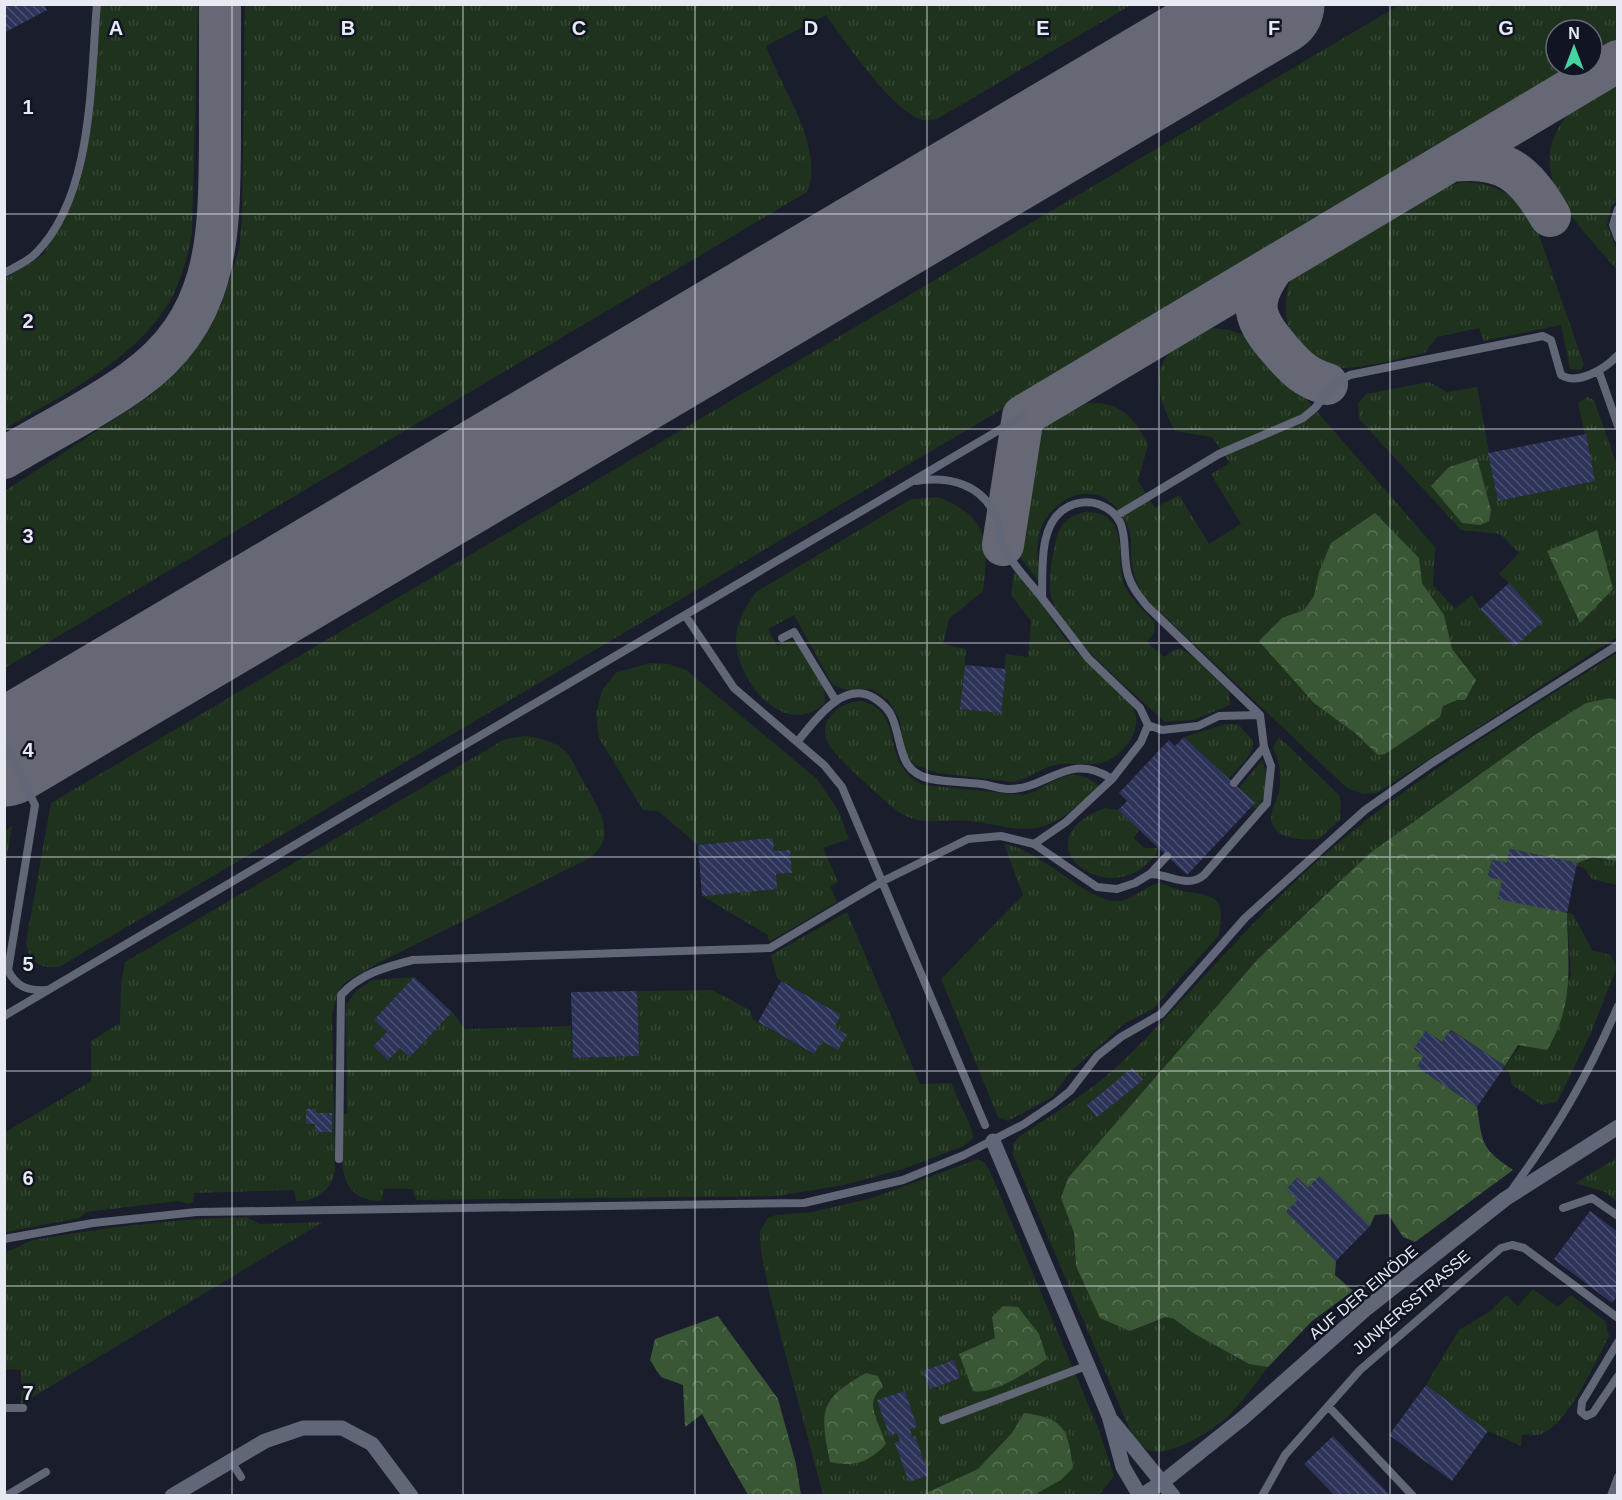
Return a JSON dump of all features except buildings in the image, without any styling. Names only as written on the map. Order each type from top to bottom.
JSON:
[{"type":"street","name":"AUF DER EINÖDE","points":[[1140,1496],[1164,1481],[1243,1419],[1367,1308],[1505,1199],[1617,1127]]},
{"type":"street","points":[[993,1141],[1108,1416],[1123,1467],[1140,1496]]},
{"type":"street","points":[[1108,1416],[1164,1481],[1173,1496]]},
{"type":"street","points":[[182,1493],[264,1441],[303,1428],[342,1428],[372,1444],[411,1496]]},
{"type":"lane","points":[[4,273],[40,249],[65,210],[73,187],[85,136],[97,4]]},
{"type":"lane","points":[[1617,209],[1613,225],[1617,238]]},
{"type":"lane","points":[[1116,516],[1219,454],[1303,418],[1335,383],[1350,375],[1544,336],[1551,340],[1560,375],[1564,377],[1599,372],[1617,355]]},
{"type":"lane","points":[[1599,372],[1617,426]]},
{"type":"lane","points":[[4,1016],[1023,416]]},
{"type":"lane","points":[[911,482],[940,478],[964,485],[982,498],[996,516],[1003,545],[1088,658],[1140,708],[1148,724],[1162,730],[1198,726],[1219,716],[1260,715]]},
{"type":"lane","points":[[1042,598],[1045,539],[1056,518],[1071,506],[1092,502],[1105,507],[1116,516],[1126,543],[1127,573],[1133,590],[1260,715],[1264,747],[1271,766],[1267,803],[1197,881],[1189,882],[1161,874],[1150,874]]},
{"type":"lane","points":[[685,615],[734,688],[824,765],[842,787],[985,1125]]},
{"type":"lane","points":[[782,638],[794,632],[836,701]]},
{"type":"lane","points":[[4,1239],[93,1222],[197,1212],[804,1203],[903,1180],[993,1141],[1055,1103],[1070,1090],[1097,1056],[1121,1037],[1161,1014],[1245,918],[1365,810],[1441,757],[1617,645]]},
{"type":"lane","points":[[797,742],[836,701],[860,693],[880,702],[892,718],[903,759],[908,766],[928,778],[1007,789],[1029,786],[1064,769],[1075,768],[1095,770],[1112,779]]},
{"type":"lane","points":[[1034,844],[1066,822],[1112,779],[1141,742],[1148,724]]},
{"type":"lane","points":[[1234,783],[1264,747]]},
{"type":"lane","points":[[9,752],[35,805],[8,970],[23,988],[33,991],[47,990]]},
{"type":"lane","points":[[339,1159],[341,995],[368,975],[386,967],[412,960],[770,948],[883,881],[968,839],[1001,836],[1034,844],[1097,887],[1117,889],[1135,884],[1150,874],[1167,855]]},
{"type":"lane","points":[[1505,1199],[1552,1135],[1577,1093],[1617,1006]]},
{"type":"lane","points":[[1563,1208],[1592,1198],[1617,1216]]},
{"type":"lane","name":"JUNKERSSTRASSE","points":[[1262,1496],[1285,1455],[1360,1370],[1501,1248],[1512,1245],[1524,1248],[1617,1318]]},
{"type":"lane","points":[[1617,1342],[1582,1402],[1581,1412],[1586,1416],[1593,1413],[1617,1376]]},
{"type":"lane","points":[[943,1420],[1086,1366]]},
{"type":"lane","points":[[1328,1406],[1413,1496]]},
{"type":"lane","points":[[4,1408],[23,1408]]},
{"type":"lane","points":[[231,1461],[241,1477]]},
{"type":"lane","points":[[6,1496],[46,1472]]},
{"type":"lane","points":[[1611,1496],[1617,1477]]},
{"type":"green space","points":[[245,4],[1131,5],[937,119],[923,120],[911,115],[898,104],[870,74],[826,15],[766,46],[806,137],[811,157],[811,175],[807,192],[5,668],[5,491],[150,396],[190,357],[221,305],[239,250],[242,220]]},
{"type":"green space","points":[[1401,4],[1617,5],[1617,45],[1604,53],[1604,18],[1544,18],[1544,78],[1562,78],[59,967],[46,967],[36,963],[30,955],[26,942],[51,803]]},
{"type":"green space","points":[[101,5],[198,5],[190,243],[173,296],[153,325],[135,344],[94,376],[5,429],[4,279],[43,255],[66,217],[81,178],[90,134]]},
{"type":"green space","points":[[1617,80],[1617,199],[1611,207],[1607,225],[1617,250],[1617,270],[1584,232],[1557,192],[1550,171],[1550,149],[1559,127],[1578,104]]},
{"type":"green space","points":[[1464,182],[1487,185],[1506,194],[1522,207],[1536,226],[1584,365],[1581,370],[1570,369],[1561,325],[1484,341],[1479,328],[1437,337],[1425,353],[1352,368],[1327,366],[1304,352],[1290,330],[1286,316],[1289,285],[1303,265],[1439,188]]},
{"type":"green space","points":[[1207,328],[1234,331],[1258,344],[1435,547],[1433,585],[1455,609],[1472,595],[1480,609],[1514,647],[1509,583],[1499,574],[1519,553],[1500,534],[1461,530],[1359,419],[1358,404],[1366,394],[1429,382],[1447,392],[1477,387],[1498,501],[1595,481],[1578,403],[1587,397],[1594,400],[1617,465],[1617,637],[1377,793],[1363,794],[1347,788],[1144,597],[1133,571],[1128,528],[1118,510],[1108,500],[1096,495],[1084,494],[1060,503],[1051,512],[1043,523],[1038,542],[1040,583],[1017,553],[1032,454],[1040,431],[1050,419],[1078,404],[1094,403],[1113,406],[1127,415],[1139,428],[1148,445],[1138,481],[1155,508],[1179,495],[1209,544],[1241,524],[1211,474],[1230,463],[1212,437],[1175,431],[1161,397],[1159,383],[1161,369],[1166,358],[1175,347]]},
{"type":"green space","points":[[1477,458],[1491,510],[1489,521],[1480,525],[1462,523],[1431,486],[1449,467]]},
{"type":"green space","points":[[937,497],[954,504],[976,522],[985,545],[983,591],[949,619],[943,644],[966,649],[961,709],[1001,713],[1006,654],[1028,657],[1031,621],[1011,595],[1014,571],[1029,587],[1073,648],[1122,693],[1134,710],[1136,726],[1133,735],[1116,756],[1096,764],[1055,765],[1013,782],[938,773],[915,765],[906,754],[899,718],[888,700],[872,689],[846,690],[832,684],[794,615],[768,629],[777,646],[789,640],[797,642],[824,688],[825,703],[809,713],[794,715],[779,710],[753,687],[738,654],[736,638],[743,613],[756,592],[911,499]]},
{"type":"green space","points":[[1086,512],[1101,514],[1110,520],[1116,529],[1125,586],[1155,623],[1154,633],[1147,642],[1164,657],[1174,650],[1181,649],[1194,657],[1229,692],[1230,705],[1193,720],[1165,722],[1100,662],[1068,627],[1057,611],[1051,596],[1052,561],[1057,536],[1063,525],[1072,517]]},
{"type":"green space","points":[[1375,513],[1419,558],[1422,583],[1444,615],[1452,649],[1476,680],[1465,700],[1457,700],[1443,706],[1440,717],[1385,754],[1378,755],[1355,733],[1314,703],[1259,641],[1282,618],[1304,610],[1314,596],[1319,572],[1331,543]]},
{"type":"green space","points":[[1597,530],[1613,589],[1580,623],[1547,551]]},
{"type":"green space","points":[[1617,653],[1617,700],[1610,698],[1535,735],[1370,853],[1257,960],[1068,1178],[1061,1198],[1074,1233],[1076,1266],[1130,1331],[1167,1317],[1249,1364],[1268,1367],[1232,1412],[1210,1430],[1176,1448],[1154,1452],[1146,1449],[1137,1441],[1127,1423],[1013,1155],[1013,1144],[1020,1136],[1075,1100],[1114,1069],[1279,897],[1338,843],[1414,784]]},
{"type":"green space","points":[[651,663],[669,664],[686,670],[817,779],[838,810],[849,839],[823,848],[838,882],[830,886],[837,902],[769,942],[768,935],[702,896],[776,874],[792,873],[790,850],[774,851],[772,838],[698,845],[658,811],[643,810],[599,738],[596,714],[602,690],[617,672]]},
{"type":"green space","points":[[1610,698],[1617,700],[1617,861],[1593,857],[1577,863],[1510,849],[1507,863],[1492,860],[1488,876],[1502,880],[1567,913],[1568,983],[1566,1000],[1556,1033],[1547,1050],[1518,1045],[1505,1066],[1451,1030],[1442,1042],[1426,1031],[1414,1049],[1424,1056],[1417,1067],[1477,1107],[1485,1144],[1495,1156],[1513,1170],[1415,1242],[1403,1237],[1388,1214],[1375,1215],[1370,1226],[1320,1176],[1308,1188],[1297,1178],[1287,1189],[1298,1200],[1287,1212],[1336,1261],[1335,1275],[1353,1291],[1312,1321],[1268,1367],[1249,1364],[1193,1333],[1174,1319],[1166,1317],[1130,1331],[1100,1318],[1076,1266],[1074,1233],[1061,1198],[1068,1178],[1257,960],[1370,853],[1535,735],[1586,703]]},
{"type":"green space","points":[[862,701],[876,707],[884,716],[901,765],[910,776],[924,785],[1024,795],[1061,778],[1079,775],[1099,786],[1061,818],[1036,828],[1024,829],[969,821],[926,821],[910,818],[896,810],[875,792],[833,751],[825,736],[827,720],[832,714],[846,705]]},
{"type":"green space","points":[[1225,724],[1238,724],[1253,741],[1248,757],[1229,778],[1184,737]]},
{"type":"green space","points":[[526,736],[552,742],[570,757],[599,811],[605,832],[603,842],[597,852],[586,860],[380,962],[345,982],[338,992],[332,1015],[335,1170],[327,1189],[316,1197],[303,1201],[296,1201],[294,1190],[194,1193],[193,1202],[189,1204],[178,1201],[86,1212],[80,1218],[5,1232],[4,1133],[91,1081],[91,1041],[120,1023],[121,983],[125,962],[505,739]]},
{"type":"green space","points":[[1279,737],[1339,795],[1340,820],[1319,839],[1286,836],[1279,833],[1271,820],[1279,791],[1279,764],[1273,747]]},
{"type":"green space","points":[[1262,760],[1266,773],[1266,786],[1257,810],[1253,806],[1255,803],[1239,788]]},
{"type":"green space","points":[[1105,808],[1118,810],[1139,830],[1134,838],[1144,848],[1157,848],[1155,855],[1148,863],[1129,875],[1110,878],[1092,874],[1077,864],[1069,851],[1069,836],[1081,821]]},
{"type":"green space","points":[[12,826],[5,869],[5,831]]},
{"type":"green space","points":[[1004,844],[1031,854],[1102,898],[1121,901],[1160,883],[1181,891],[1214,898],[1218,902],[1221,914],[1219,935],[1154,1008],[1124,1024],[1071,1071],[1052,1097],[1008,1121],[998,1117],[941,979],[1023,895]]},
{"type":"green space","points":[[1592,857],[1617,861],[1617,885],[1592,879],[1583,867],[1577,866],[1577,863]]},
{"type":"green space","points":[[847,912],[920,1084],[951,1083],[972,1130],[973,1138],[964,1146],[903,1169],[844,1185],[777,1196],[416,1200],[412,1189],[384,1189],[381,1201],[365,1199],[354,1192],[347,1183],[342,1157],[343,1114],[347,1114],[346,1005],[356,991],[372,980],[414,977],[374,1020],[387,1032],[374,1046],[400,1048],[410,1057],[452,1012],[465,1029],[571,1026],[573,1058],[639,1056],[637,991],[712,990],[750,1010],[752,1018],[757,1022],[813,1054],[841,1015],[777,978],[771,955]]},
{"type":"green space","points":[[1567,913],[1573,914],[1592,950],[1610,955],[1617,967],[1591,1033],[1557,1102],[1542,1105],[1512,1085],[1509,1072],[1504,1068],[1571,976]]},
{"type":"green space","points":[[1617,1158],[1617,1202],[1605,1192],[1575,1183]]},
{"type":"green space","points":[[978,1159],[984,1162],[989,1169],[1099,1430],[1114,1476],[1099,1495],[823,1495],[770,1296],[761,1252],[760,1231],[768,1218],[776,1215],[812,1212],[872,1198]]},
{"type":"green space","points":[[246,1217],[260,1224],[323,1222],[21,1404],[21,1370],[5,1369],[5,1252],[26,1242],[87,1231],[140,1224]]},
{"type":"green space","points":[[1533,1289],[1558,1307],[1571,1295],[1605,1321],[1609,1336],[1589,1376],[1561,1418],[1541,1434],[1522,1435],[1521,1446],[1488,1431],[1426,1385],[1459,1330],[1492,1310],[1506,1295],[1518,1306]]},
{"type":"green space","points":[[1003,1306],[1018,1307],[1039,1334],[1047,1359],[1000,1386],[973,1391],[959,1354],[995,1338],[992,1317]]},
{"type":"green space","points":[[718,1316],[778,1399],[796,1464],[801,1495],[748,1495],[702,1414],[685,1427],[683,1385],[661,1377],[650,1360],[655,1339]]},
{"type":"green space","points":[[866,1373],[878,1376],[883,1387],[877,1393],[873,1407],[886,1444],[873,1456],[861,1462],[847,1464],[830,1462],[824,1419],[826,1408],[839,1391]]},
{"type":"green space","points":[[1024,1413],[1048,1418],[1062,1428],[1066,1435],[1073,1468],[1061,1480],[1034,1495],[922,1495],[978,1469],[1012,1433]]},
{"type":"taxiway","points":[[4,458],[133,381],[162,357],[183,331],[198,303],[209,274],[218,210],[220,4]]},
{"type":"taxiway","points":[[1003,545],[1023,416],[1618,61]]},
{"type":"taxiway","points":[[1452,161],[1485,161],[1511,170],[1531,188],[1550,216]]},
{"type":"taxiway","points":[[1274,266],[1265,279],[1257,301],[1260,321],[1272,341],[1297,368],[1313,379],[1327,384]]},
{"type":"runway","points":[[4,754],[1272,4]]}]
